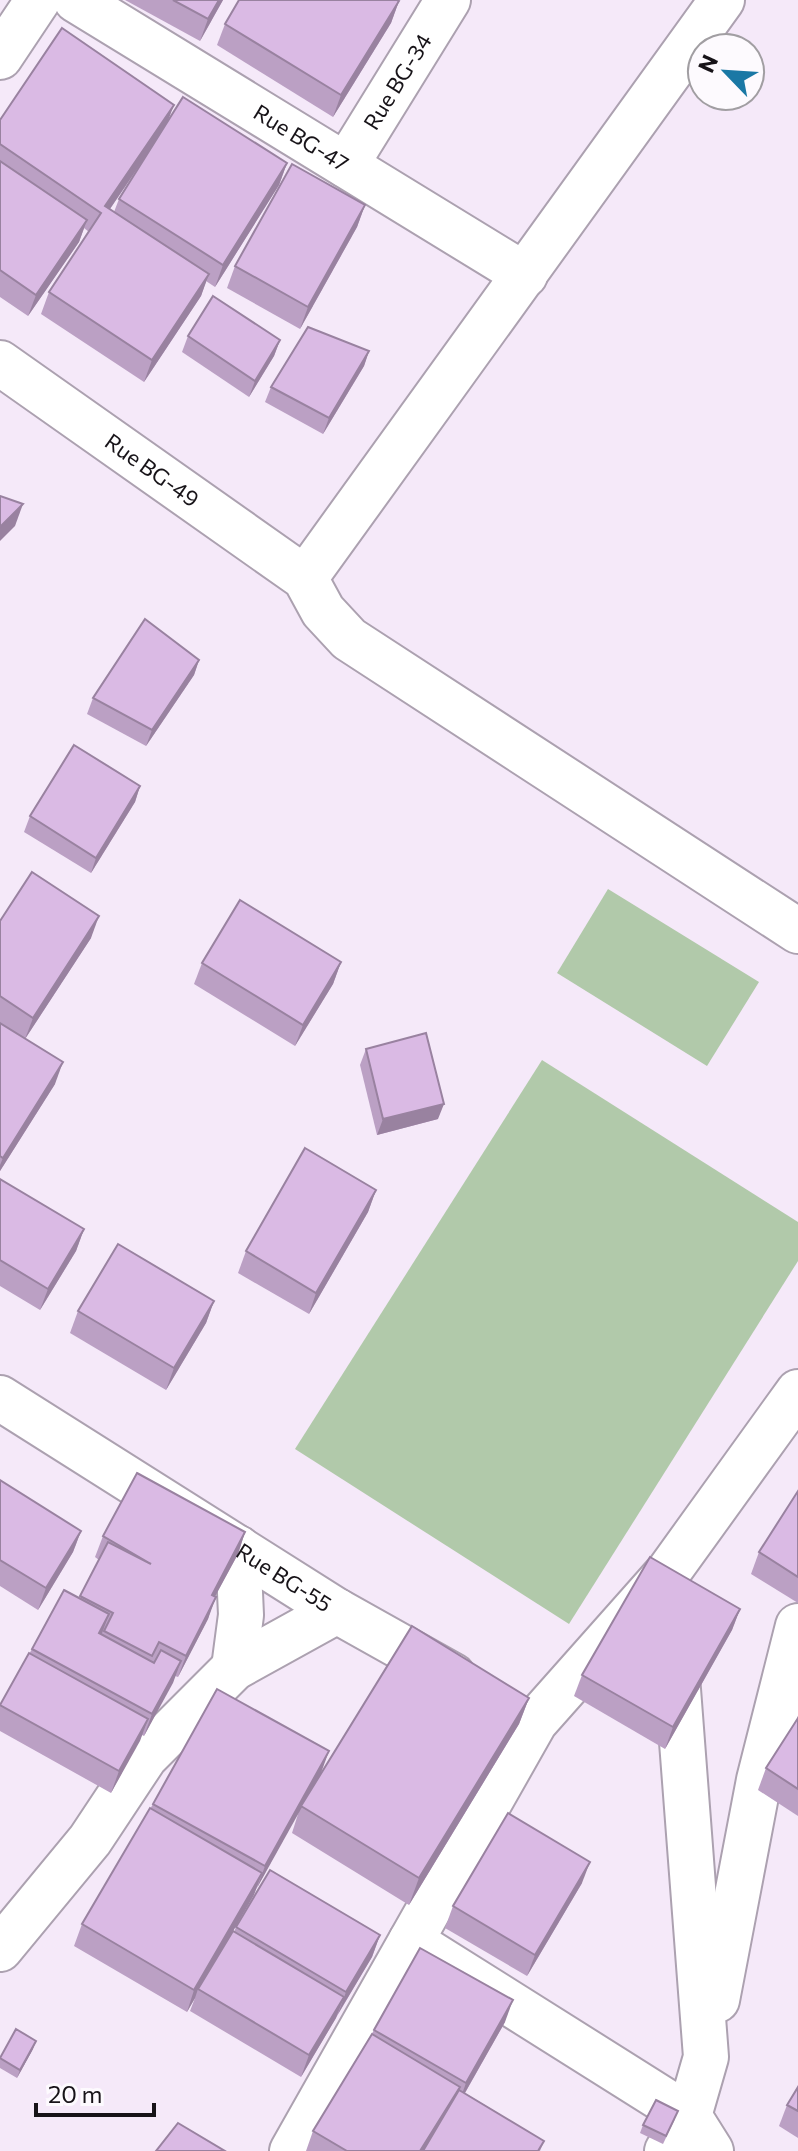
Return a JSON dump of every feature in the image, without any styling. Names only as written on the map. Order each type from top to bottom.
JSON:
[{"type":"street","points":[[0,57],[38,0]]},
{"type":"street","name":"Rue BG-47","points":[[76,0],[525,275]]},
{"type":"street","name":"Rue BG-34","points":[[346,165],[448,0]]},
{"type":"street","points":[[722,0],[305,578],[323,611],[349,639],[798,931]]},
{"type":"street","name":"Rue BG-49","points":[[0,363],[305,578]]},
{"type":"street","points":[[292,2151],[535,1722],[669,1571],[798,1392]]},
{"type":"street","name":"Rue BG-55","points":[[0,1398],[337,1611],[535,1722]]},
{"type":"street","points":[[234,1668],[241,1615],[238,1548]]},
{"type":"street","points":[[669,1571],[706,2057]]},
{"type":"street","points":[[0,1949],[90,1840],[145,1757],[234,1668],[337,1611]]},
{"type":"street","points":[[411,1941],[689,2139],[759,1780],[798,1626]]},
{"type":"green space","points":[[608,889],[759,982],[707,1066],[557,973]]},
{"type":"green space","points":[[542,1060],[798,1222],[798,1261],[569,1624],[295,1449]]},
{"type":"building","points":[[173,0],[219,0],[208,19]]},
{"type":"building","points":[[239,0],[399,1],[341,95],[225,24]]},
{"type":"building","points":[[62,28],[174,105],[105,206],[209,274],[152,360],[49,292],[101,213],[0,144],[0,120]]},
{"type":"building","points":[[183,97],[287,163],[223,265],[119,199]]},
{"type":"building","points":[[0,161],[87,220],[36,295],[0,270]]},
{"type":"building","points":[[292,164],[365,205],[308,307],[235,266]]},
{"type":"building","points":[[213,296],[280,340],[255,381],[188,336]]},
{"type":"building","points":[[308,327],[369,351],[329,418],[271,387]]},
{"type":"building","points":[[0,496],[23,504],[0,527]]},
{"type":"building","points":[[145,619],[199,660],[152,730],[93,698]]},
{"type":"building","points":[[74,745],[140,786],[96,858],[30,816]]},
{"type":"building","points":[[32,872],[99,916],[33,1018],[0,996],[0,921]]},
{"type":"building","points":[[240,900],[341,962],[303,1025],[202,963]]},
{"type":"building","points":[[0,1023],[63,1062],[3,1158],[0,1156]]},
{"type":"building","points":[[426,1033],[444,1104],[383,1119],[366,1049]]},
{"type":"building","points":[[305,1148],[376,1190],[316,1293],[246,1251]]},
{"type":"building","points":[[0,1179],[84,1229],[48,1289],[0,1260]]},
{"type":"building","points":[[118,1244],[214,1301],[174,1368],[78,1311]]},
{"type":"building","points":[[137,1473],[245,1532],[212,1595],[216,1597],[186,1656],[159,1642],[152,1656],[104,1631],[113,1613],[80,1596],[108,1542],[151,1564],[103,1536]]},
{"type":"building","points":[[0,1480],[81,1531],[46,1588],[0,1560]]},
{"type":"building","points":[[798,1491],[798,1577],[759,1552]]},
{"type":"building","points":[[650,1557],[740,1609],[673,1727],[582,1675]]},
{"type":"building","points":[[64,1590],[109,1614],[99,1633],[154,1663],[161,1650],[181,1661],[152,1714],[32,1649]]},
{"type":"building","points":[[412,1626],[529,1698],[419,1878],[301,1806]]},
{"type":"building","points":[[29,1653],[148,1719],[119,1771],[0,1705]]},
{"type":"building","points":[[217,1689],[329,1751],[265,1866],[153,1804]]},
{"type":"building","points":[[798,1718],[798,1789],[766,1768]]},
{"type":"building","points":[[150,1808],[262,1873],[194,1990],[82,1924]]},
{"type":"building","points":[[508,1813],[590,1862],[535,1955],[453,1906]]},
{"type":"building","points":[[270,1870],[380,1935],[346,1992],[236,1927]]},
{"type":"building","points":[[233,1931],[344,1997],[309,2055],[198,1989]]},
{"type":"building","points":[[420,1948],[513,2000],[466,2083],[374,2030]]},
{"type":"building","points":[[16,2029],[36,2041],[20,2070],[0,2058]]},
{"type":"building","points":[[372,2034],[460,2087],[420,2151],[347,2151],[313,2131]]},
{"type":"building","points":[[798,2087],[798,2111],[787,2105]]},
{"type":"building","points":[[459,2090],[544,2141],[538,2151],[423,2151]]},
{"type":"building","points":[[656,2100],[678,2111],[666,2136],[643,2125]]},
{"type":"building","points":[[178,2123],[225,2151],[156,2151]]}]
